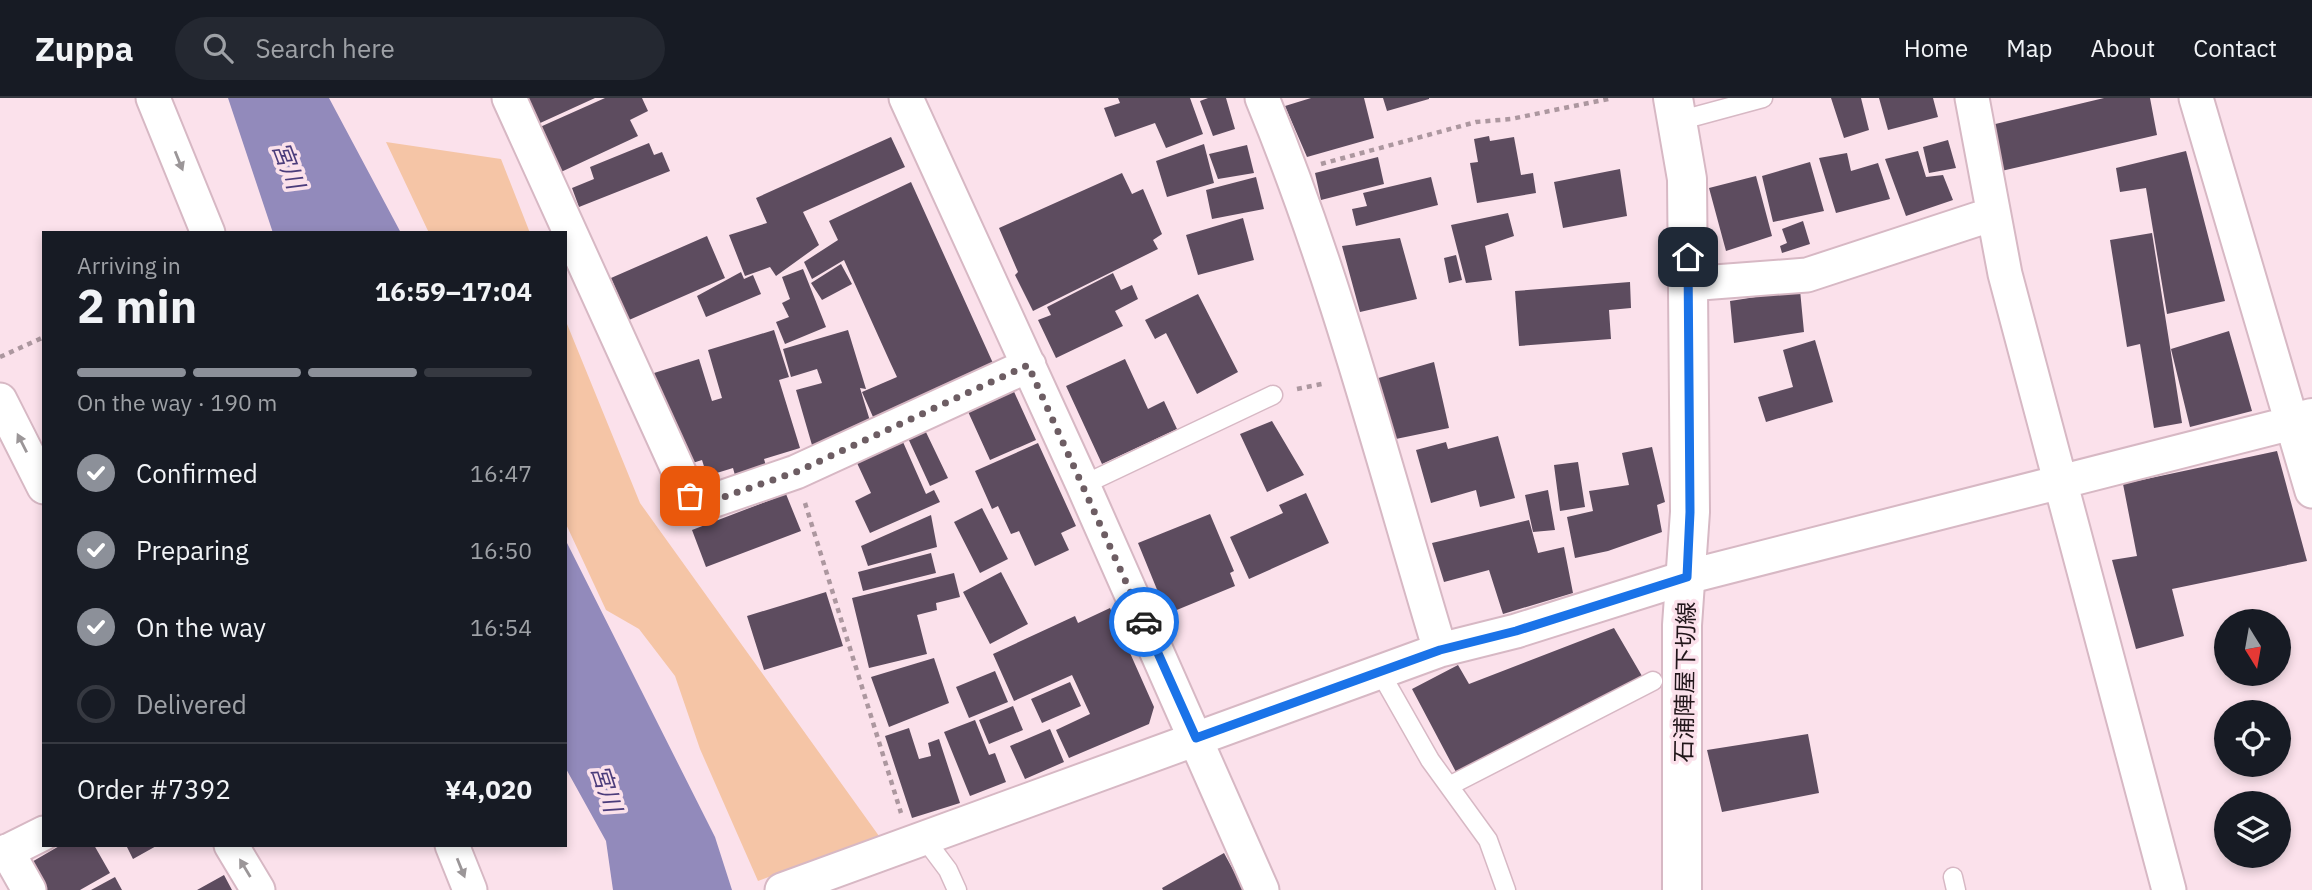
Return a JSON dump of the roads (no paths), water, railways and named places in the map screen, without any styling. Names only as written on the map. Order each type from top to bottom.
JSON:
[{"type":"main road","name":"石浦陣屋下切線","points":[[1676,109],[1687,179],[1690,512],[1682,625],[1682,890]]},
{"type":"street","points":[[153,98],[207,231]]},
{"type":"street","points":[[509,98],[690,496],[706,503],[796,472],[1028,365]]},
{"type":"street","points":[[906,98],[1083,485],[1262,890]]},
{"type":"street","points":[[1262,98],[1292,172],[1440,650]]},
{"type":"street","points":[[1972,98],[2004,274],[2169,890]]},
{"type":"street","points":[[2196,98],[2302,421],[2312,491]]},
{"type":"street","points":[[1688,284],[1807,275],[1993,214]]},
{"type":"street","points":[[0,400],[42,483]]},
{"type":"street","points":[[782,890],[1440,650],[1516,631],[1687,577],[2061,479],[2302,421]]},
{"type":"street","points":[[29,890],[5,846],[42,834]]},
{"type":"street","points":[[232,847],[258,890]]},
{"type":"street","points":[[453,847],[470,890]]},
{"type":"lane","points":[[1676,109],[1763,98]]},
{"type":"lane","points":[[1083,485],[1273,395]]},
{"type":"lane","points":[[1380,672],[1430,761],[1488,840],[1506,890]]},
{"type":"lane","points":[[1449,786],[1653,681]]},
{"type":"lane","points":[[910,843],[948,870],[957,890]]},
{"type":"water","name":"宮川","points":[[228,98],[329,98],[400,231],[272,231]]},
{"type":"water","name":"宮川","points":[[567,543],[715,837],[732,890],[613,890],[606,841],[567,771]]}]
